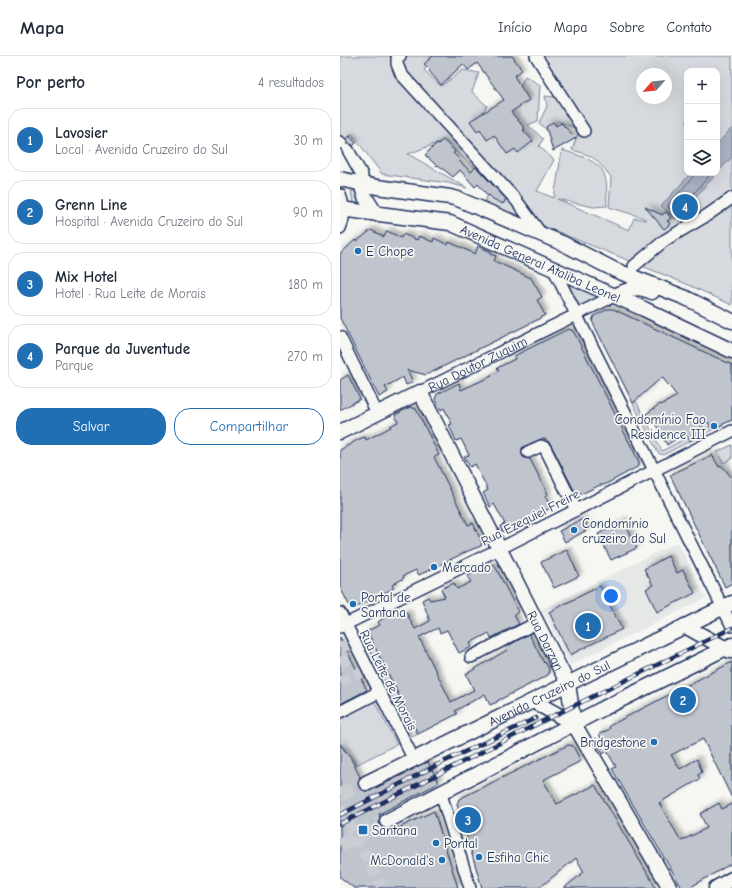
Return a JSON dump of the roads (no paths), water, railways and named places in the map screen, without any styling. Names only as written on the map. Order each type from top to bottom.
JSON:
[{"type":"main road","name":"Avenida General Ataliba Leonel","points":[[340,180],[458,199],[564,244],[615,270],[686,298],[732,321]]},
{"type":"main road","points":[[361,183],[365,197],[376,214]]},
{"type":"main road","points":[[450,223],[458,212],[458,199]]},
{"type":"main road","name":"Avenida General Ataliba Leonel","points":[[342,210],[450,223],[553,268],[732,351]]},
{"type":"main road","points":[[477,235],[477,221],[485,211]]},
{"type":"main road","points":[[614,296],[632,289],[641,288],[664,297],[686,298]]},
{"type":"main road","name":"Rua Doutor Zuquim","points":[[340,432],[420,392]]},
{"type":"main road","name":"Rua Darzan","points":[[420,392],[568,684],[574,724],[670,888]]},
{"type":"main road","name":"Avenida Cruzeiro do Sul","points":[[366,783],[728,605]]},
{"type":"main road","points":[[685,626],[730,648]]},
{"type":"main road","points":[[387,821],[574,724],[730,648]]},
{"type":"main road","points":[[533,702],[574,724]]},
{"type":"main road","points":[[716,888],[732,879]]},
{"type":"street","points":[[400,56],[397,58],[396,64],[401,74],[516,200],[542,235]]},
{"type":"street","points":[[536,56],[584,130]]},
{"type":"street","points":[[343,145],[362,175],[361,183]]},
{"type":"street","points":[[340,195],[343,223],[340,228]]},
{"type":"street","points":[[634,266],[665,240],[706,216],[732,198]]},
{"type":"street","points":[[553,268],[655,470],[728,605],[732,626]]},
{"type":"street","name":"Rua Doutor Zuquim","points":[[420,392],[614,296]]},
{"type":"street","points":[[340,337],[377,414]]},
{"type":"street","name":"Rua Ezequiel Freire","points":[[343,625],[499,549],[732,431]]},
{"type":"street","points":[[528,452],[541,446],[545,448],[576,510]]},
{"type":"street","name":"Rua Leite de Morais","points":[[340,613],[343,625],[414,760]]},
{"type":"street","points":[[471,657],[536,623]]},
{"type":"street","points":[[340,712],[379,692]]},
{"type":"street","points":[[441,794],[470,888]]},
{"type":"water","points":[[732,128],[732,157],[720,170],[720,141]]},
{"type":"water","points":[[688,176],[715,176],[675,219],[661,206]]},
{"type":"tunnel","points":[[340,648],[354,641]]},
{"type":"tunnel","points":[[340,663],[360,653]]},
{"type":"tunnel","points":[[340,682],[368,669]]},
{"type":"tunnel","points":[[414,760],[441,794]]},
{"type":"tunnel","points":[[340,795],[366,783]]},
{"type":"tunnel","points":[[340,807],[381,886]]},
{"type":"tunnel","points":[[340,845],[387,821]]},
{"type":"railway","points":[[340,824],[545,720],[732,628]]},
{"type":"railway","points":[[340,815],[439,764],[536,718]]},
{"type":"place","name":"Parque da Juventude","points":[[685,207]]},
{"type":"place","name":"E Chope","points":[[358,251]]},
{"type":"place","name":"Condomínio Fao Residence III","points":[[714,426]]},
{"type":"place","name":"Condomínio cruzeiro do Sul","points":[[574,530]]},
{"type":"place","name":"Mercado","points":[[434,567]]},
{"type":"place","name":"Portal de Santana","points":[[353,604]]},
{"type":"place","name":"Lavosier","points":[[588,626]]},
{"type":"place","name":"Grenn Line","points":[[683,700]]},
{"type":"place","name":"Bridgestone","points":[[654,742]]},
{"type":"place","name":"Mix Hotel","points":[[468,820]]},
{"type":"place","name":"Santana","points":[[363,830]]},
{"type":"place","name":"Pontal","points":[[436,843]]},
{"type":"place","name":"Esfiha Chic","points":[[479,857]]},
{"type":"place","name":"McDonald's","points":[[442,860]]}]
